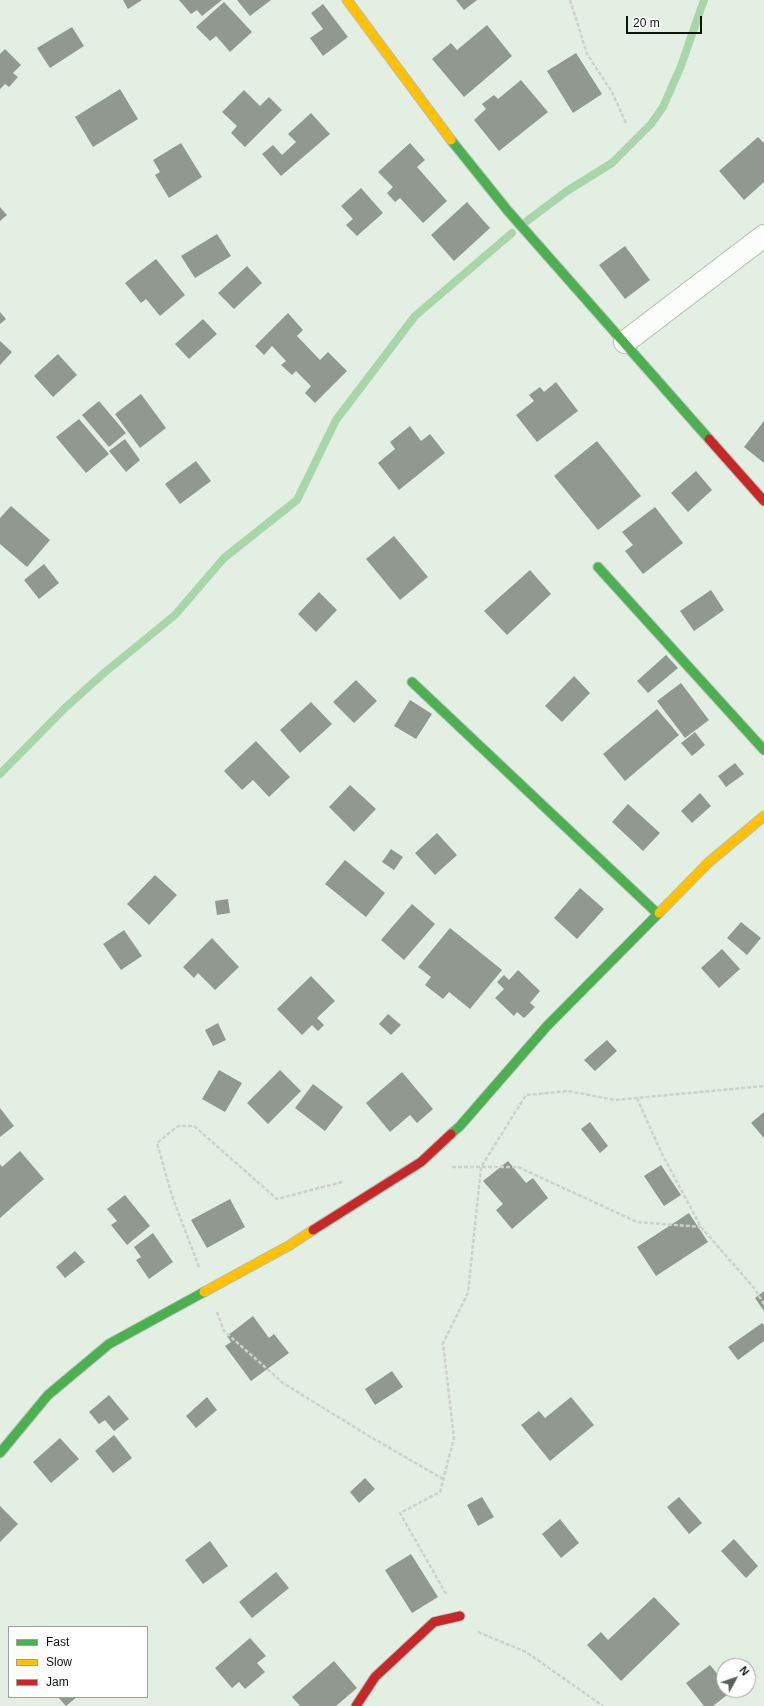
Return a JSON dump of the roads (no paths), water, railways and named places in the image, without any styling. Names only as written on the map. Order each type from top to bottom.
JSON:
[{"type":"street","points":[[347,0],[445,134],[508,211],[764,501]]},
{"type":"street","points":[[625,342],[764,236]]},
{"type":"street","points":[[598,567],[764,750]]},
{"type":"street","points":[[412,682],[658,914]]},
{"type":"street","points":[[0,1453],[48,1395],[109,1344],[290,1245],[421,1162],[460,1126],[547,1026],[708,863],[764,816]]},
{"type":"street","points":[[356,1706],[375,1677],[434,1622],[460,1616]]},
{"type":"waterway","points":[[527,221],[567,191],[612,163],[651,124],[663,107],[681,66],[704,0]]},
{"type":"waterway","points":[[0,774],[66,707],[104,673],[175,615],[224,558],[297,500],[336,420],[415,316],[512,233]]}]
